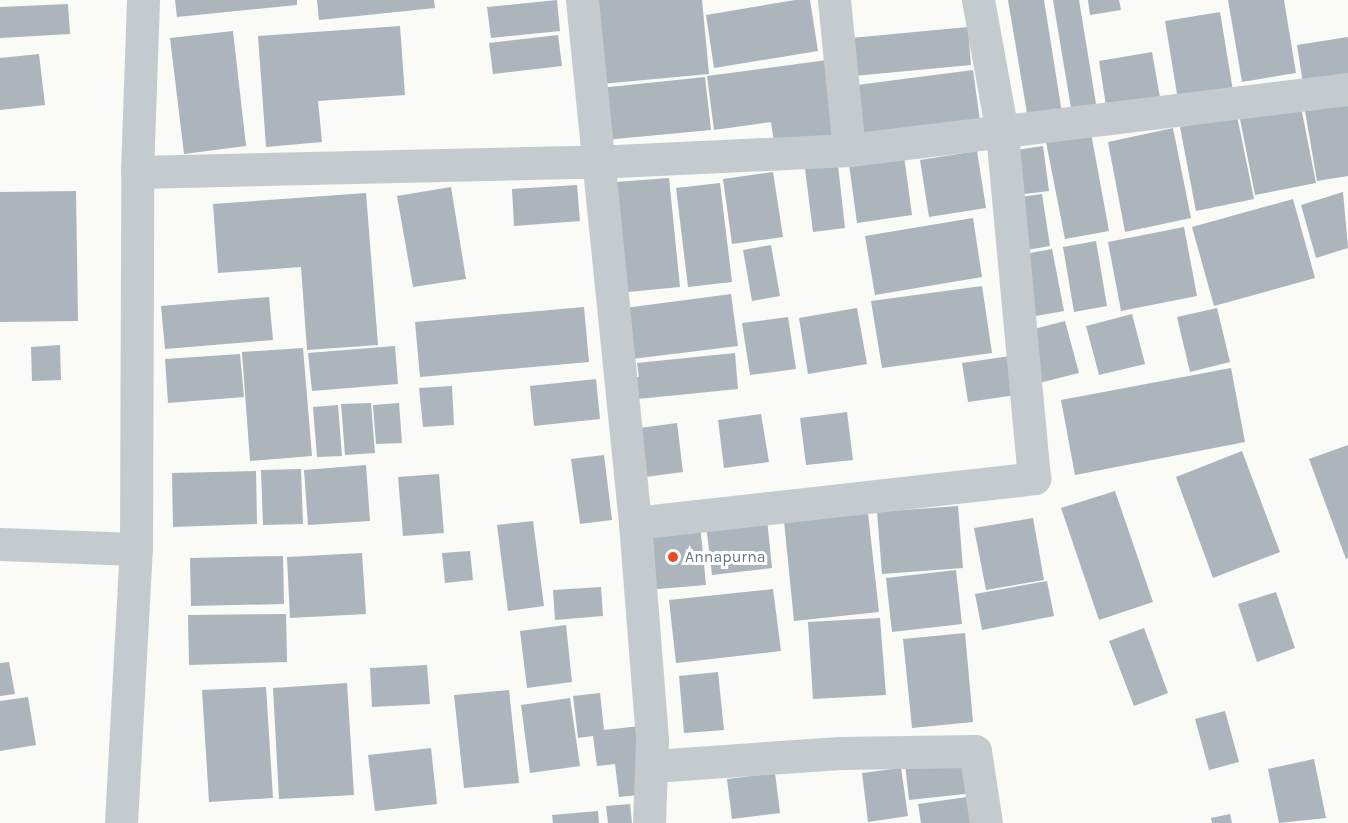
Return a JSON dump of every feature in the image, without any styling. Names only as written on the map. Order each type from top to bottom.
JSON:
[{"type":"street","points":[[121,823],[136,549],[137,172],[143,0]]},
{"type":"street","points":[[582,0],[595,162],[635,523],[653,766],[649,823]]},
{"type":"street","points":[[834,0],[849,150]]},
{"type":"street","points":[[635,523],[1034,478],[1002,132],[978,0]]},
{"type":"street","points":[[137,172],[595,162],[849,150],[1348,89]]},
{"type":"street","points":[[0,544],[136,549]]},
{"type":"street","points":[[653,766],[840,753],[975,751],[986,823]]},
{"type":"building","points":[[175,0],[297,0],[297,5],[177,17]]},
{"type":"building","points":[[317,0],[434,0],[435,8],[319,20]]},
{"type":"building","points":[[557,0],[560,31],[491,38],[487,7]]},
{"type":"building","points":[[593,0],[702,0],[709,74],[601,84]]},
{"type":"building","points":[[795,0],[810,0],[818,51],[714,68],[706,15]]},
{"type":"building","points":[[1008,0],[1044,0],[1062,113],[1028,119]]},
{"type":"building","points":[[1053,0],[1079,0],[1096,104],[1071,108]]},
{"type":"building","points":[[1088,0],[1119,0],[1121,10],[1090,15]]},
{"type":"building","points":[[1228,0],[1284,0],[1296,73],[1242,82]]},
{"type":"building","points":[[68,4],[70,34],[0,38],[0,7]]},
{"type":"building","points":[[1220,12],[1234,97],[1179,106],[1165,21]]},
{"type":"building","points":[[400,26],[405,95],[318,101],[322,142],[266,147],[258,36]]},
{"type":"building","points":[[968,27],[971,65],[854,76],[851,38]]},
{"type":"building","points":[[233,31],[246,146],[184,154],[170,38]]},
{"type":"building","points":[[558,35],[562,66],[493,74],[489,43]]},
{"type":"building","points":[[1348,37],[1348,76],[1303,84],[1297,45]]},
{"type":"building","points":[[1152,52],[1161,103],[1107,112],[1099,61]]},
{"type":"building","points":[[39,54],[45,105],[0,110],[0,58]]},
{"type":"building","points":[[827,60],[838,134],[774,142],[771,122],[714,130],[707,76]]},
{"type":"building","points":[[973,70],[980,121],[863,135],[857,85]]},
{"type":"building","points":[[705,77],[711,130],[605,140],[600,88]]},
{"type":"building","points":[[1348,104],[1348,176],[1317,181],[1305,111]]},
{"type":"building","points":[[1301,107],[1316,183],[1255,195],[1240,119]]},
{"type":"building","points":[[1237,116],[1254,199],[1196,211],[1180,127]]},
{"type":"building","points":[[1173,128],[1191,218],[1125,232],[1108,142]]},
{"type":"building","points":[[1091,133],[1109,231],[1065,239],[1046,142]]},
{"type":"building","points":[[1043,146],[1049,191],[1016,195],[1010,151]]},
{"type":"building","points":[[977,151],[986,208],[929,217],[920,160]]},
{"type":"building","points":[[904,156],[912,215],[857,223],[849,164]]},
{"type":"building","points":[[838,165],[845,228],[813,232],[805,169]]},
{"type":"building","points":[[773,172],[783,237],[732,244],[723,179]]},
{"type":"building","points":[[669,178],[680,287],[628,292],[616,182]]},
{"type":"building","points":[[720,183],[732,282],[688,287],[676,188]]},
{"type":"building","points":[[577,185],[580,221],[514,226],[512,189]]},
{"type":"building","points":[[451,187],[466,279],[413,287],[397,196]]},
{"type":"building","points":[[76,191],[78,321],[0,322],[0,192]]},
{"type":"building","points":[[1343,192],[1348,248],[1316,258],[1301,205]]},
{"type":"building","points":[[366,193],[378,345],[307,350],[301,267],[218,273],[213,204]]},
{"type":"building","points":[[1042,194],[1050,246],[1021,251],[1013,198]]},
{"type":"building","points":[[1293,199],[1315,278],[1214,306],[1192,227]]},
{"type":"building","points":[[973,218],[982,277],[875,295],[865,236]]},
{"type":"building","points":[[1184,227],[1197,296],[1121,311],[1108,242]]},
{"type":"building","points":[[1096,241],[1107,306],[1074,312],[1063,247]]},
{"type":"building","points":[[771,245],[780,296],[752,301],[743,250]]},
{"type":"building","points":[[1052,249],[1064,311],[1030,317],[1019,255]]},
{"type":"building","points":[[982,286],[992,353],[882,368],[871,301]]},
{"type":"building","points":[[731,294],[738,346],[632,359],[625,308]]},
{"type":"building","points":[[269,297],[273,340],[165,349],[161,306]]},
{"type":"building","points":[[584,307],[589,362],[420,377],[415,322]]},
{"type":"building","points":[[857,308],[867,364],[808,374],[799,318]]},
{"type":"building","points":[[1217,308],[1230,362],[1190,372],[1177,317]]},
{"type":"building","points":[[1132,314],[1145,364],[1099,375],[1086,326]]},
{"type":"building","points":[[788,317],[796,369],[750,375],[742,323]]},
{"type":"building","points":[[1065,321],[1079,373],[1039,383],[1026,331]]},
{"type":"building","points":[[60,345],[61,380],[32,381],[31,347]]},
{"type":"building","points":[[395,346],[398,384],[312,391],[308,353]]},
{"type":"building","points":[[303,348],[312,456],[250,461],[242,352]]},
{"type":"building","points":[[735,353],[738,389],[628,400],[627,378],[639,377],[637,363]]},
{"type":"building","points":[[240,354],[244,397],[168,403],[165,359]]},
{"type":"building","points":[[1010,356],[1016,395],[968,402],[962,363]]},
{"type":"building","points":[[1231,368],[1245,442],[1075,475],[1061,400]]},
{"type":"building","points":[[596,379],[600,419],[534,426],[530,386]]},
{"type":"building","points":[[452,386],[454,425],[423,427],[419,388]]},
{"type":"building","points":[[371,403],[375,453],[345,455],[341,404]]},
{"type":"building","points":[[399,403],[402,443],[376,444],[373,405]]},
{"type":"building","points":[[338,405],[342,456],[317,457],[313,407]]},
{"type":"building","points":[[847,412],[853,460],[806,465],[800,418]]},
{"type":"building","points":[[761,414],[769,462],[724,468],[718,420]]},
{"type":"building","points":[[677,423],[683,472],[638,478],[632,429]]},
{"type":"building","points":[[1348,445],[1348,558],[1346,559],[1309,459]]},
{"type":"building","points":[[1242,451],[1280,552],[1213,578],[1176,477]]},
{"type":"building","points":[[604,455],[612,520],[580,524],[571,459]]},
{"type":"building","points":[[366,465],[370,521],[308,525],[304,470]]},
{"type":"building","points":[[301,469],[303,524],[263,525],[261,470]]},
{"type":"building","points":[[256,471],[257,524],[173,527],[172,473]]},
{"type":"building","points":[[439,474],[444,533],[403,536],[398,477]]},
{"type":"building","points":[[1115,491],[1153,602],[1099,620],[1061,508]]},
{"type":"building","points":[[958,506],[963,568],[882,574],[877,512]]},
{"type":"building","points":[[868,513],[879,612],[794,621],[784,521]]},
{"type":"building","points":[[1033,518],[1044,580],[986,590],[974,528]]},
{"type":"building","points":[[767,519],[772,568],[712,575],[706,525]]},
{"type":"building","points":[[533,521],[544,606],[508,611],[497,525]]},
{"type":"building","name":"Annapurna","points":[[700,524],[706,585],[645,590],[640,530]]},
{"type":"building","points":[[470,551],[473,580],[445,583],[442,553]]},
{"type":"building","points":[[362,553],[366,614],[290,618],[287,557]]},
{"type":"building","points":[[283,556],[284,604],[191,606],[190,558]]},
{"type":"building","points":[[956,570],[962,624],[892,632],[886,578]]},
{"type":"building","points":[[1047,581],[1054,616],[982,630],[975,594]]},
{"type":"building","points":[[601,587],[603,616],[555,620],[553,590]]},
{"type":"building","points":[[773,589],[781,651],[676,663],[669,600]]},
{"type":"building","points":[[1276,592],[1295,648],[1257,662],[1238,604]]},
{"type":"building","points":[[286,614],[287,662],[189,665],[188,615]]},
{"type":"building","points":[[880,618],[886,695],[813,699],[808,622]]},
{"type":"building","points":[[566,625],[572,682],[527,688],[520,631]]},
{"type":"building","points":[[1144,628],[1168,693],[1134,706],[1109,641]]},
{"type":"building","points":[[965,633],[973,722],[912,728],[903,639]]},
{"type":"building","points":[[9,662],[15,694],[0,696],[0,663]]},
{"type":"building","points":[[427,665],[430,704],[372,707],[370,668]]},
{"type":"building","points":[[718,672],[724,730],[684,733],[679,676]]},
{"type":"building","points":[[347,683],[354,795],[279,799],[273,688]]},
{"type":"building","points":[[266,687],[273,798],[209,802],[202,690]]},
{"type":"building","points":[[509,690],[519,783],[464,788],[454,695]]},
{"type":"building","points":[[600,693],[604,730],[640,726],[648,794],[619,797],[615,764],[597,766],[593,736],[578,738],[573,696]]},
{"type":"building","points":[[28,697],[36,745],[0,751],[0,701]]},
{"type":"building","points":[[570,698],[580,766],[530,773],[521,705]]},
{"type":"building","points":[[1225,711],[1239,762],[1209,770],[1195,719]]},
{"type":"building","points":[[431,748],[437,804],[375,811],[368,755]]},
{"type":"building","points":[[969,757],[974,793],[909,800],[905,764]]},
{"type":"building","points":[[1314,759],[1326,818],[1279,823],[1268,769]]},
{"type":"building","points":[[901,768],[908,816],[868,822],[862,773]]},
{"type":"building","points":[[775,773],[780,813],[732,819],[727,779]]},
{"type":"building","points":[[974,796],[978,823],[921,823],[918,804]]},
{"type":"building","points":[[630,804],[632,823],[608,823],[606,806]]},
{"type":"building","points":[[598,811],[599,823],[553,823],[552,815]]},
{"type":"building","points":[[1230,814],[1232,823],[1212,823],[1211,818]]},
{"type":"place","name":"Annapurna","points":[[673,557]]}]
